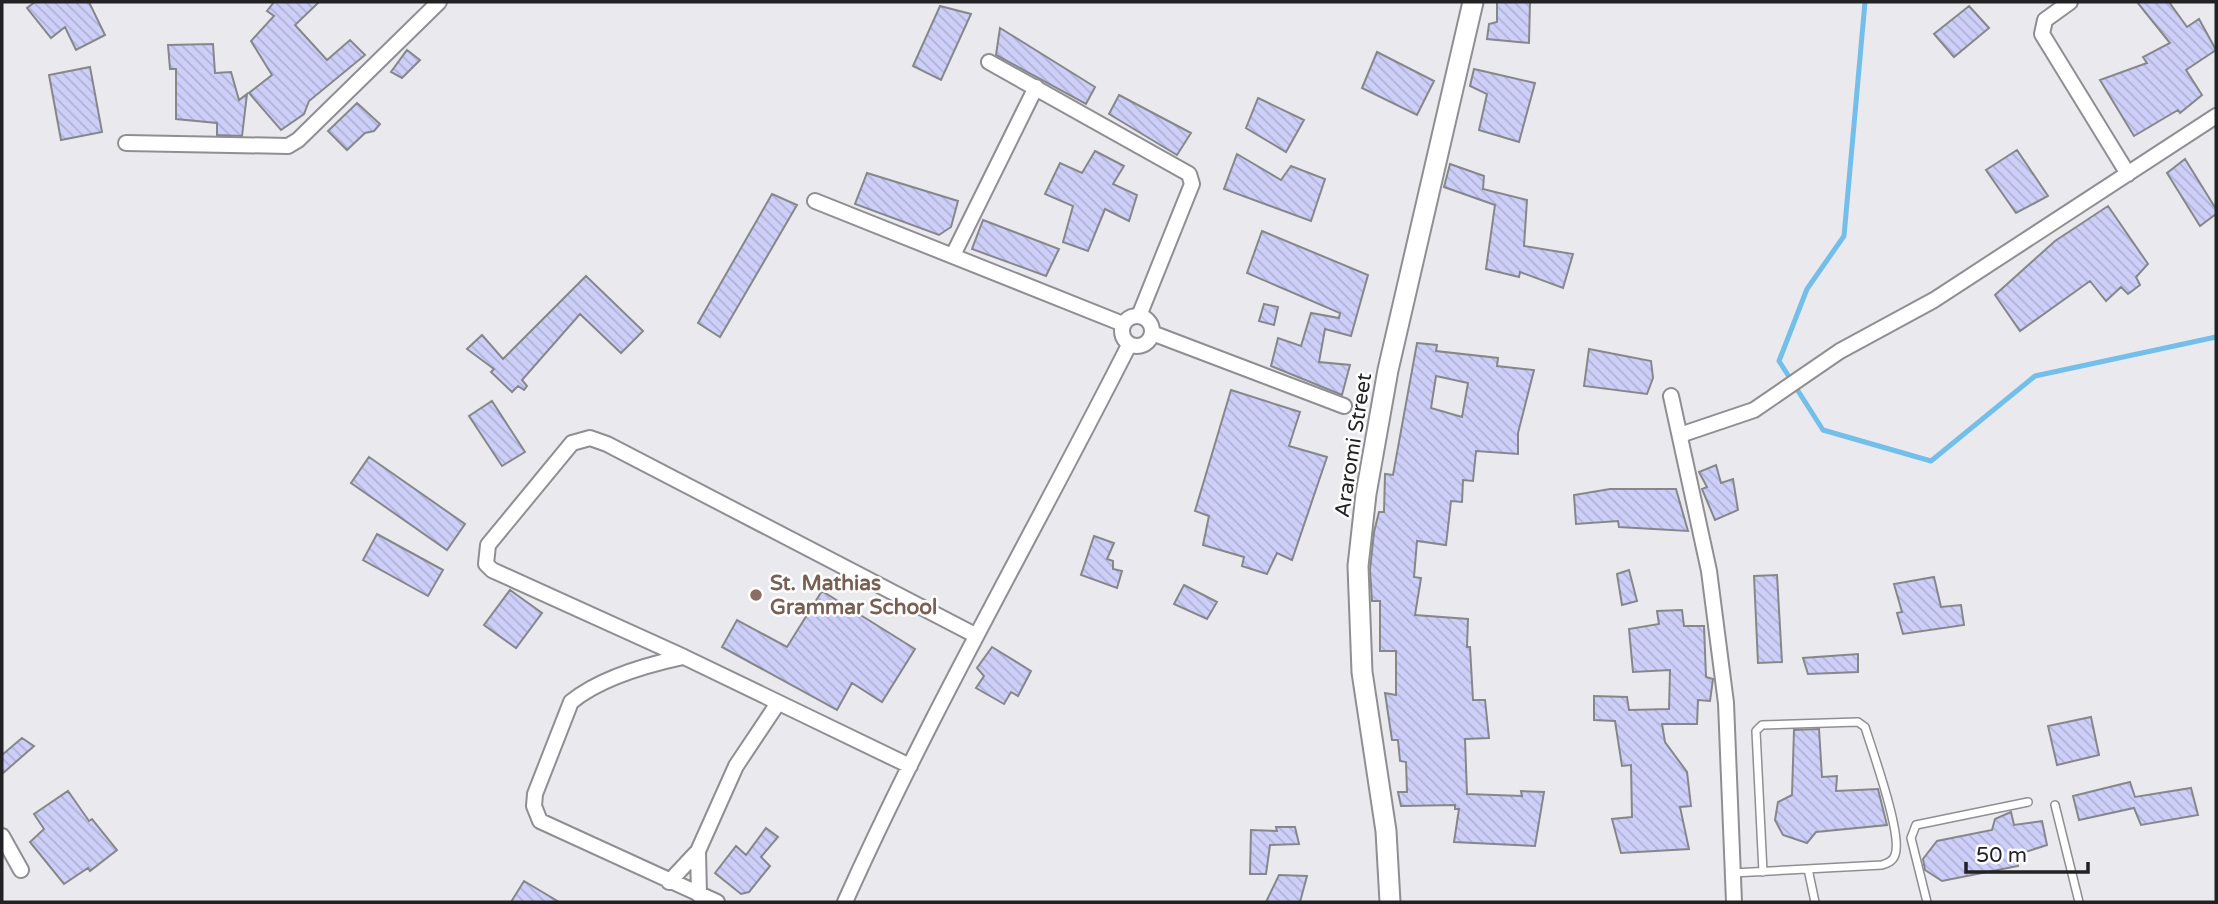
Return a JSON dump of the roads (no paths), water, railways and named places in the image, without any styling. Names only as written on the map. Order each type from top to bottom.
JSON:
[{"type":"street","points":[[126,143],[288,146],[298,140],[439,2]]},
{"type":"street","name":"Araromi Street","points":[[1390,902],[1387,831],[1362,672],[1358,566],[1366,494],[1388,370],[1473,2]]},
{"type":"street","points":[[2070,2],[2045,20],[2042,34],[2128,174]]},
{"type":"street","points":[[989,62],[1189,174],[1192,184],[1139,316],[1124,324]]},
{"type":"street","points":[[953,255],[1035,87]]},
{"type":"street","points":[[1680,435],[1754,410],[1840,351],[1934,300],[2216,116]]},
{"type":"street","points":[[815,201],[1124,324]]},
{"type":"street","points":[[1139,316],[1149,322],[1153,333],[1345,406]]},
{"type":"street","points":[[1124,324],[1122,335],[1129,345]]},
{"type":"street","points":[[1129,345],[1141,346],[1153,333]]},
{"type":"street","points":[[845,902],[975,635],[1129,345]]},
{"type":"street","points":[[1671,396],[1709,570],[1726,703],[1734,902]]},
{"type":"street","points":[[910,766],[684,657],[492,570],[485,564],[488,545],[572,443],[580,439],[607,444],[975,635]]},
{"type":"street","points":[[684,657],[652,664],[582,694],[571,702],[535,794],[534,806],[540,821],[717,902]]},
{"type":"street","points":[[669,882],[698,851],[736,766],[778,703]]},
{"type":"street","points":[[2,836],[21,870]]},
{"type":"street","points":[[698,851],[699,895]]},
{"type":"lane","points":[[1733,873],[1763,872],[1882,865],[1895,856],[1896,845],[1886,797],[1865,726],[1858,722],[1762,726],[1756,731],[1763,872]]},
{"type":"lane","points":[[1927,902],[1911,838],[1916,825],[2028,802]]},
{"type":"lane","points":[[2055,804],[2079,902]]},
{"type":"lane","points":[[1808,869],[1815,902]]},
{"type":"waterway","points":[[1865,2],[1844,236],[1807,289],[1779,361],[1823,430],[1931,461],[2035,376],[2216,337]]},
{"type":"place","name":"St. Mathias Grammar School","points":[[756,595]]}]
